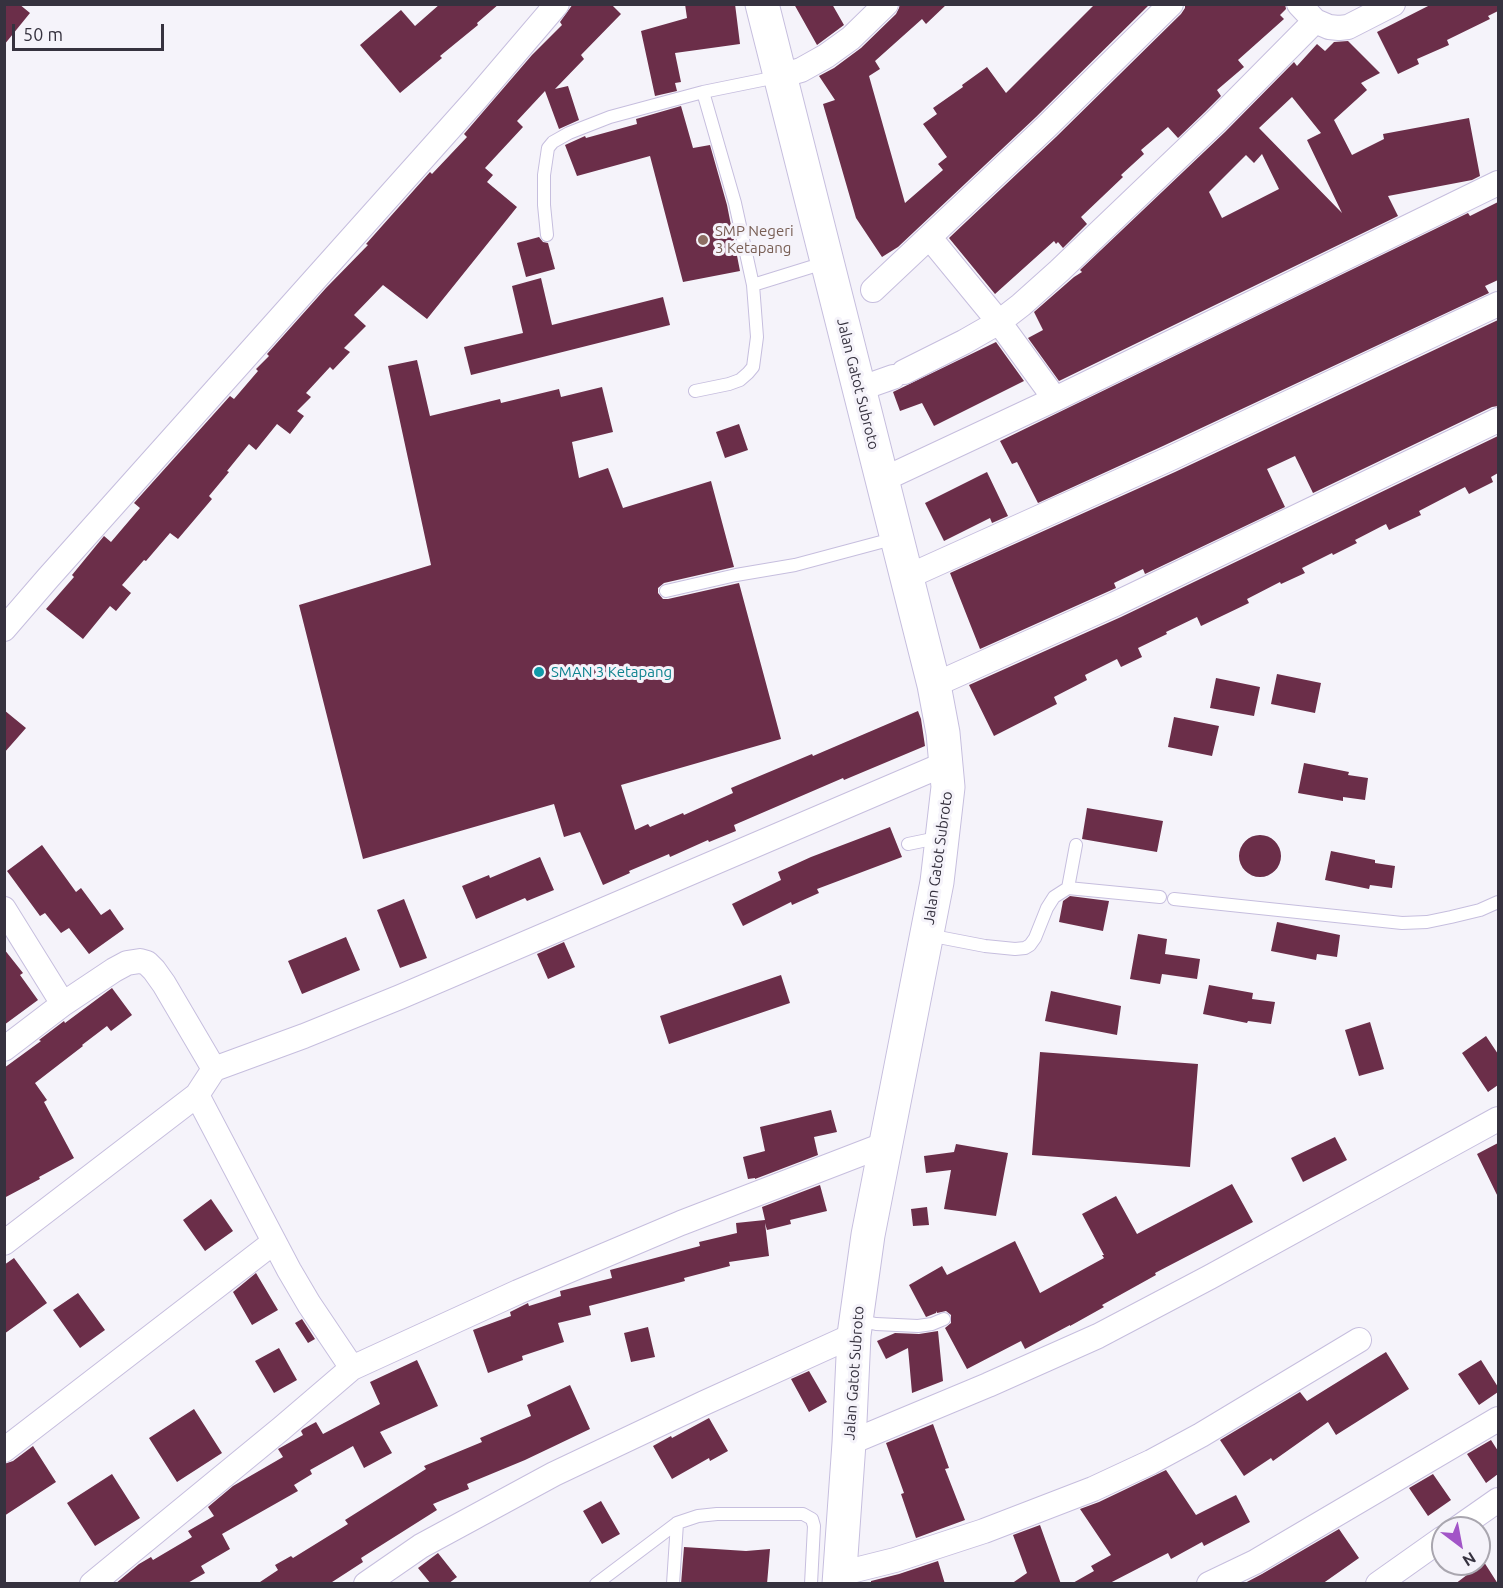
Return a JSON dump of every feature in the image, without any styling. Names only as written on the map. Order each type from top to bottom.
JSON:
[{"type":"street","points":[[4,629],[476,99],[557,4]]},
{"type":"street","name":"Jalan Gatot Subroto","points":[[762,4],[775,77],[820,264],[859,302],[859,389],[934,685],[944,734],[947,763],[948,787],[937,882],[868,1236],[855,1328],[849,1443],[828,1566]]},
{"type":"street","points":[[775,77],[801,69],[826,56],[850,38],[886,4]]},
{"type":"street","points":[[859,302],[1046,127],[1171,4]]},
{"type":"street","points":[[859,389],[898,375],[999,322],[1059,271],[1215,122],[1307,13],[1329,27],[1339,28],[1348,27],[1393,4]]},
{"type":"street","points":[[882,480],[1055,399],[1498,183]]},
{"type":"street","points":[[930,237],[999,322],[1055,399]]},
{"type":"street","points":[[907,577],[1169,459],[1498,304]]},
{"type":"street","points":[[934,685],[1115,604],[1498,420]]},
{"type":"street","points":[[4,1243],[197,1095],[214,1068],[304,1036],[400,997],[947,763]]},
{"type":"street","points":[[4,909],[63,1004]]},
{"type":"street","points":[[4,1049],[63,1004],[114,970],[127,963],[140,961],[147,963],[164,984],[214,1068]]},
{"type":"street","points":[[197,1095],[309,1304],[352,1368]]},
{"type":"street","points":[[849,1443],[1098,1336],[1220,1272],[1498,1119]]},
{"type":"street","points":[[93,1584],[352,1368],[507,1297],[681,1223],[886,1144]]},
{"type":"street","points":[[4,1450],[274,1242]]},
{"type":"street","points":[[366,1584],[421,1546],[554,1474],[855,1328]]},
{"type":"street","points":[[828,1566],[895,1560],[962,1538],[1093,1489],[1201,1435],[1359,1340]]},
{"type":"street","points":[[1209,1584],[1272,1552],[1498,1419]]},
{"type":"street","points":[[1475,1516],[1498,1500]]},
{"type":"street","points":[[1378,1584],[1431,1546]]},
{"type":"lane","points":[[547,235],[544,175],[548,148],[554,142],[569,133],[610,117],[703,92],[775,77]]},
{"type":"lane","points":[[695,391],[740,380],[753,367],[757,337],[753,285],[735,203],[703,92]]},
{"type":"lane","points":[[753,285],[820,264]]},
{"type":"lane","points":[[666,591],[736,575],[795,565],[897,538]]},
{"type":"lane","points":[[908,844],[943,837]]},
{"type":"lane","points":[[1068,888],[1076,845]]},
{"type":"lane","points":[[926,934],[985,946],[1025,948],[1035,938],[1054,897],[1068,888],[1160,897]]},
{"type":"lane","points":[[1174,899],[1402,923],[1427,922],[1451,917],[1480,910],[1498,902]]},
{"type":"lane","points":[[855,1328],[876,1324],[909,1327],[932,1324],[944,1319]]},
{"type":"lane","points":[[596,1584],[677,1522],[717,1514],[803,1514],[812,1519],[828,1566]]},
{"type":"lane","points":[[673,1584],[677,1522]]},
{"type":"building","points":[[4,4],[19,4],[30,13],[4,45]]},
{"type":"building","points":[[440,4],[499,4],[477,23],[478,25],[440,56],[442,58],[400,93],[360,45],[401,10],[415,26]]},
{"type":"building","points":[[573,4],[611,4],[621,14],[581,55],[584,59],[555,89],[568,86],[579,120],[559,129],[545,91],[517,121],[523,127],[485,168],[493,175],[487,182],[517,207],[427,319],[383,285],[354,315],[366,326],[344,348],[350,352],[333,370],[330,367],[306,393],[311,397],[297,411],[304,416],[290,434],[277,424],[256,450],[249,444],[209,496],[212,499],[178,539],[170,533],[122,585],[131,593],[116,611],[110,606],[83,639],[46,609],[74,577],[72,575],[104,536],[111,542],[140,508],[134,503],[230,396],[234,399],[258,371],[256,369],[269,356],[267,354],[368,245],[366,244],[430,172],[432,174],[467,137],[464,134],[532,55],[562,25],[560,22]]},
{"type":"building","points":[[685,4],[735,4],[740,44],[675,53],[681,82],[675,83],[677,91],[655,96],[641,31],[687,18]]},
{"type":"building","points":[[794,4],[832,4],[844,25],[817,45]]},
{"type":"building","points":[[900,4],[947,4],[926,24],[922,19],[875,61],[880,69],[869,76],[905,203],[943,170],[938,164],[947,157],[923,124],[937,114],[933,108],[987,67],[1006,93],[1095,4],[1150,4],[1036,117],[898,247],[882,257],[856,218],[823,104],[835,100],[819,76],[861,48],[896,14]]},
{"type":"building","points":[[1185,4],[1285,4],[1286,9],[1280,15],[1284,19],[1238,60],[1244,67],[1217,90],[1221,96],[1205,112],[1178,138],[1168,127],[1141,150],[1144,154],[1081,217],[1087,224],[1063,248],[1054,241],[995,294],[949,238],[1181,14]]},
{"type":"building","points":[[1432,4],[1498,4],[1498,11],[1488,16],[1490,19],[1447,40],[1449,45],[1417,59],[1419,64],[1398,74],[1377,32]]},
{"type":"building","points":[[1348,41],[1380,73],[1361,83],[1367,90],[1334,120],[1352,155],[1384,139],[1383,134],[1469,118],[1480,176],[1472,180],[1388,196],[1398,216],[1059,381],[1028,338],[1043,330],[1034,312],[1082,272],[1080,270],[1225,132],[1294,62],[1297,66],[1317,44],[1325,51],[1334,42]],"holes":[[[1292,97],[1321,133],[1307,140],[1342,213],[1259,128]],[[1262,154],[1279,189],[1222,218],[1209,192],[1246,155],[1254,163]]]},
{"type":"building","points":[[681,106],[693,148],[710,145],[727,205],[740,271],[683,282],[650,156],[577,176],[565,145],[585,136],[586,138],[637,124],[636,119]]},
{"type":"building","points":[[1498,202],[1498,280],[1485,286],[1489,293],[1038,503],[1017,462],[1012,464],[1000,441],[1468,213],[1470,216]]},
{"type":"building","points":[[539,237],[543,242],[548,243],[555,269],[526,277],[517,243]]},
{"type":"building","points":[[541,278],[552,325],[663,297],[670,325],[471,375],[464,347],[523,333],[512,286]]},
{"type":"building","points":[[1498,320],[1498,406],[1313,493],[1295,456],[1267,469],[1285,507],[1145,574],[1143,569],[1114,583],[1116,588],[980,649],[950,573],[1175,472]]},
{"type":"building","points":[[996,342],[1024,381],[934,426],[922,403],[900,411],[893,392]]},
{"type":"building","name":"SMAN 3 Ketapang","points":[[417,360],[430,416],[500,399],[501,403],[559,389],[561,397],[602,387],[613,432],[572,442],[579,478],[608,468],[623,508],[711,481],[734,567],[664,583],[658,588],[658,593],[663,599],[668,599],[739,583],[781,739],[621,785],[635,830],[648,824],[650,827],[683,813],[684,815],[733,793],[731,788],[918,711],[925,746],[734,825],[736,831],[709,842],[708,840],[670,857],[669,854],[603,885],[580,832],[564,837],[554,804],[363,859],[299,605],[431,565],[388,366]]},
{"type":"building","points":[[739,424],[748,450],[725,458],[716,432]]},
{"type":"building","points":[[1498,436],[1498,473],[1491,477],[1493,482],[1469,494],[1465,487],[1419,511],[1421,515],[1389,530],[1386,524],[1355,540],[1357,543],[1302,568],[1305,573],[1281,584],[1280,582],[1247,599],[1249,603],[1201,626],[1197,617],[1166,632],[1167,634],[1138,648],[1142,657],[1121,667],[1117,659],[1085,675],[1087,680],[1054,697],[1057,704],[994,736],[969,685],[1121,617]]},
{"type":"building","points":[[987,472],[1008,516],[992,523],[990,518],[944,541],[925,503]]},
{"type":"building","points":[[1277,674],[1321,683],[1315,713],[1271,704]]},
{"type":"building","points":[[1216,678],[1260,687],[1254,716],[1210,708]]},
{"type":"building","points":[[4,710],[26,728],[4,753]]},
{"type":"building","points":[[1174,717],[1219,726],[1212,756],[1168,747]]},
{"type":"building","points":[[1304,763],[1368,778],[1365,800],[1343,797],[1343,801],[1298,793]]},
{"type":"building","points":[[1087,808],[1163,821],[1157,852],[1082,839]]},
{"type":"building","points":[[890,827],[902,857],[817,889],[819,893],[792,905],[791,902],[743,926],[732,904],[781,880],[778,872]]},
{"type":"building","points":[[1260,835],[1275,841],[1281,856],[1275,871],[1260,877],[1245,871],[1239,856],[1245,841]]},
{"type":"building","points":[[42,845],[76,892],[81,888],[101,915],[110,909],[124,929],[89,954],[69,928],[61,933],[45,913],[40,916],[7,871]]},
{"type":"building","points":[[1331,851],[1395,866],[1392,888],[1370,885],[1369,889],[1325,880]]},
{"type":"building","points":[[540,857],[554,890],[527,901],[525,898],[476,919],[462,886],[489,875],[490,878]]},
{"type":"building","points":[[1070,896],[1109,901],[1103,931],[1059,922],[1063,901]]},
{"type":"building","points":[[404,899],[427,958],[400,968],[377,910]]},
{"type":"building","points":[[1277,922],[1340,935],[1337,957],[1317,954],[1316,960],[1271,951]]},
{"type":"building","points":[[1138,934],[1167,939],[1165,954],[1200,959],[1197,979],[1162,974],[1160,984],[1130,979]]},
{"type":"building","points":[[346,937],[360,970],[302,994],[288,961]]},
{"type":"building","points":[[564,942],[575,967],[548,979],[537,954]]},
{"type":"building","points":[[4,949],[23,973],[20,975],[38,1000],[4,1025]]},
{"type":"building","points":[[781,975],[790,1003],[669,1044],[660,1016]]},
{"type":"building","points":[[1209,985],[1253,993],[1252,999],[1275,1002],[1271,1024],[1248,1021],[1247,1023],[1203,1014]]},
{"type":"building","points":[[112,988],[132,1015],[111,1031],[107,1026],[35,1083],[47,1100],[44,1102],[74,1158],[4,1198],[4,1068],[64,1021],[65,1023]]},
{"type":"building","points":[[1051,991],[1121,1006],[1117,1035],[1045,1021]]},
{"type":"building","points":[[1370,1022],[1384,1069],[1359,1076],[1345,1030]]},
{"type":"building","points":[[1486,1036],[1498,1054],[1498,1085],[1488,1092],[1462,1053]]},
{"type":"building","points":[[1040,1052],[1198,1064],[1190,1167],[1032,1155]]},
{"type":"building","points":[[831,1110],[837,1132],[814,1137],[818,1155],[755,1179],[748,1179],[743,1157],[765,1151],[760,1127]]},
{"type":"building","points":[[1335,1137],[1347,1160],[1303,1182],[1291,1158]]},
{"type":"building","points":[[1498,1143],[1498,1197],[1477,1154]]},
{"type":"building","points":[[956,1144],[1008,1153],[996,1216],[944,1209],[951,1170],[926,1173],[924,1156],[954,1152]]},
{"type":"building","points":[[1232,1184],[1253,1222],[1155,1273],[1156,1275],[1070,1326],[1025,1349],[1021,1341],[967,1369],[945,1328],[951,1323],[951,1315],[946,1311],[937,1313],[936,1311],[926,1317],[909,1285],[942,1266],[947,1275],[1015,1241],[1040,1293],[1104,1258],[1082,1214],[1116,1196],[1137,1234]]},
{"type":"building","points":[[820,1185],[827,1211],[790,1220],[791,1224],[767,1230],[765,1223],[769,1256],[729,1262],[730,1266],[684,1278],[685,1281],[589,1306],[591,1315],[558,1323],[564,1342],[522,1356],[523,1360],[488,1373],[473,1330],[511,1316],[510,1312],[528,1303],[529,1306],[561,1296],[560,1291],[612,1278],[610,1270],[700,1246],[699,1242],[737,1233],[736,1223],[765,1220],[762,1207]]},
{"type":"building","points":[[211,1199],[233,1231],[205,1251],[183,1220]]},
{"type":"building","points":[[927,1207],[929,1225],[913,1226],[911,1209]]},
{"type":"building","points":[[14,1258],[47,1303],[4,1334],[4,1265]]},
{"type":"building","points":[[256,1273],[278,1310],[252,1325],[233,1292]]},
{"type":"building","points":[[78,1293],[105,1330],[80,1348],[53,1310]]},
{"type":"building","points":[[302,1319],[315,1339],[308,1343],[295,1323]]},
{"type":"building","points":[[648,1327],[655,1357],[631,1362],[624,1333]]},
{"type":"building","points":[[938,1331],[943,1381],[912,1393],[908,1348],[886,1359],[877,1341],[895,1333],[919,1334]]},
{"type":"building","points":[[279,1348],[297,1380],[274,1393],[255,1361]]},
{"type":"building","points":[[1386,1352],[1409,1389],[1336,1435],[1328,1422],[1273,1461],[1271,1458],[1244,1476],[1220,1440],[1300,1392],[1307,1401]]},
{"type":"building","points":[[417,1360],[438,1406],[380,1432],[392,1453],[364,1468],[353,1446],[310,1470],[312,1474],[294,1485],[298,1491],[222,1534],[230,1549],[201,1566],[205,1573],[186,1584],[115,1584],[139,1564],[151,1557],[153,1560],[192,1537],[188,1531],[214,1516],[208,1507],[233,1486],[283,1457],[278,1449],[303,1435],[301,1431],[303,1429],[316,1422],[323,1434],[380,1404],[370,1382]]},
{"type":"building","points":[[1481,1360],[1498,1387],[1498,1392],[1479,1405],[1458,1374]]},
{"type":"building","points":[[809,1371],[827,1402],[809,1412],[791,1379]]},
{"type":"building","points":[[570,1385],[590,1429],[467,1484],[469,1489],[433,1504],[437,1510],[361,1558],[363,1562],[329,1584],[257,1584],[278,1570],[275,1565],[291,1556],[293,1558],[348,1524],[345,1520],[426,1469],[424,1466],[482,1442],[480,1438],[531,1416],[527,1405]]},
{"type":"building","points":[[194,1409],[222,1453],[177,1482],[149,1438]]},
{"type":"building","points":[[709,1418],[728,1451],[710,1461],[709,1458],[672,1479],[653,1446]]},
{"type":"building","points":[[933,1424],[949,1468],[945,1469],[965,1520],[916,1538],[901,1494],[904,1493],[886,1443]]},
{"type":"building","points":[[1491,1440],[1498,1451],[1498,1474],[1486,1483],[1467,1454]]},
{"type":"building","points":[[33,1446],[56,1482],[4,1516],[4,1464],[13,1461]]},
{"type":"building","points":[[1166,1470],[1196,1515],[1236,1495],[1250,1522],[1204,1546],[1202,1542],[1171,1559],[1168,1553],[1108,1584],[1071,1584],[1094,1571],[1091,1566],[1111,1555],[1080,1509]]},
{"type":"building","points":[[112,1474],[140,1518],[95,1546],[67,1503]]},
{"type":"building","points":[[1433,1474],[1451,1500],[1428,1516],[1409,1488]]},
{"type":"building","points":[[601,1501],[620,1534],[602,1544],[583,1511]]},
{"type":"building","points":[[1040,1525],[1061,1584],[1011,1584],[1027,1573],[1013,1535]]},
{"type":"building","points":[[1339,1529],[1359,1558],[1322,1584],[1243,1584],[1262,1574]]},
{"type":"building","points":[[684,1547],[746,1551],[770,1549],[767,1584],[681,1584]]},
{"type":"building","points":[[438,1553],[457,1577],[448,1584],[431,1584],[418,1568]]},
{"type":"building","points":[[938,1561],[945,1584],[871,1584],[871,1581]]},
{"type":"building","points":[[1491,1573],[1498,1584],[1455,1584],[1466,1576],[1491,1576]]},
{"type":"place","name":"SMP Negeri 3 Ketapang","points":[[703,240]]},
{"type":"place","name":"SMAN 3 Ketapang","points":[[539,672]]}]
